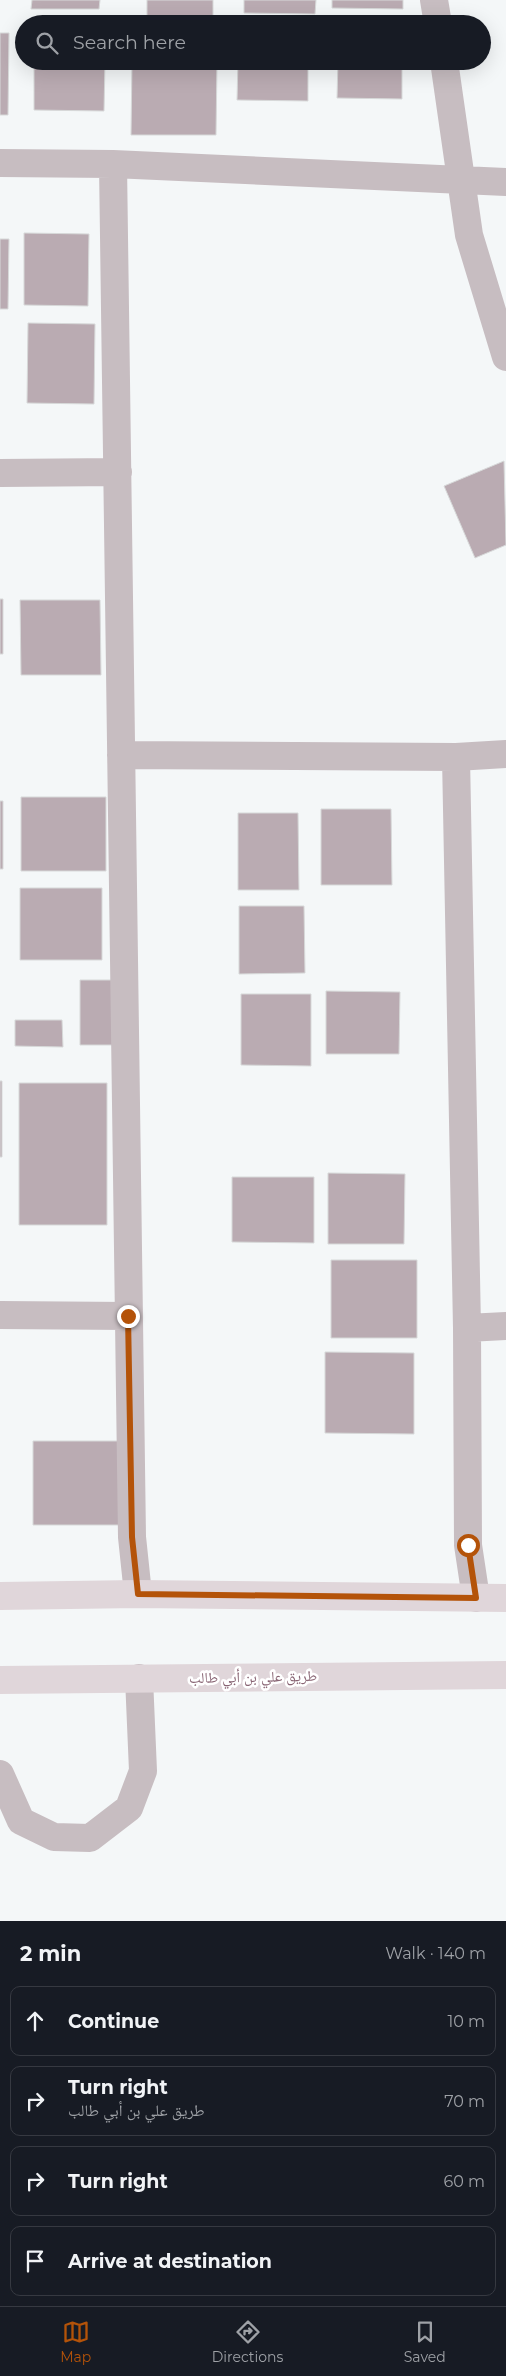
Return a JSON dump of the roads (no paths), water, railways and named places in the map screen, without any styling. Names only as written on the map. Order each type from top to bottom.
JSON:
[{"type":"main road","points":[[0,1596],[138,1594],[506,1598]]},
{"type":"main road","name":"طريق علي بن أبي طالب","points":[[0,1680],[506,1674]]},
{"type":"street","points":[[434,0],[436,15]]},
{"type":"street","points":[[445,70],[470,235],[506,357]]},
{"type":"street","points":[[0,162],[113,164],[463,182],[506,182]]},
{"type":"street","points":[[113,164],[128,1316],[132,1537],[138,1594]]},
{"type":"street","points":[[0,472],[118,472]]},
{"type":"street","points":[[121,755],[456,758],[506,754]]},
{"type":"street","points":[[456,758],[468,1328],[468,1545],[476,1598]]},
{"type":"street","points":[[0,1315],[128,1316]]},
{"type":"street","points":[[468,1328],[506,1326]]},
{"type":"street","points":[[0,1774],[22,1821],[54,1836],[90,1838],[128,1808],[143,1771],[138,1678]]}]
